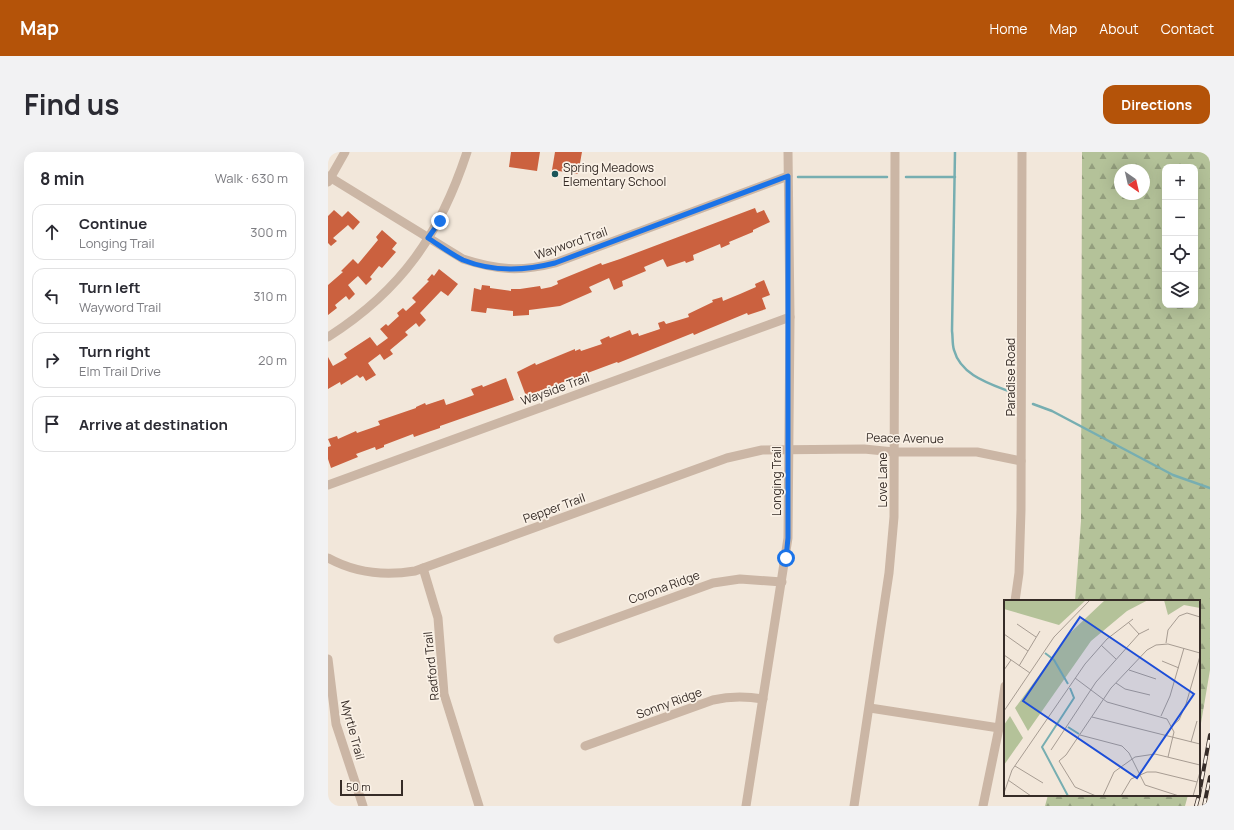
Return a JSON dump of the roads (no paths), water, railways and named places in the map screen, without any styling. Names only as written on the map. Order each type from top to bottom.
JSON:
[{"type":"street","points":[[329,178],[345,152]]},
{"type":"street","points":[[328,337],[347,325],[378,300],[396,281],[428,238],[450,200],[467,152]]},
{"type":"street","name":"Longing Trail","points":[[746,806],[788,538],[790,317],[788,152]]},
{"type":"street","name":"Love Lane","points":[[854,806],[870,708],[889,573],[894,517],[895,152]]},
{"type":"street","name":"Paradise Road","points":[[1016,600],[1019,563],[1022,409],[1022,152]]},
{"type":"street","name":"Wayword Trail","points":[[329,178],[463,260],[486,267],[512,270],[536,268],[555,263],[788,176]]},
{"type":"street","name":"Wayside Trail","points":[[328,485],[790,317]]},
{"type":"street","name":"Peace Avenue","points":[[788,450],[864,449],[894,452],[977,452],[1021,461]]},
{"type":"street","name":"Pepper Trail","points":[[328,559],[356,570],[379,574],[403,573],[423,568],[727,458],[762,450],[788,450]]},
{"type":"street","name":"Radford Trail","points":[[423,568],[438,618],[444,694],[479,806]]},
{"type":"street","name":"Corona Ridge","points":[[558,639],[713,583],[740,579],[782,582]]},
{"type":"street","name":"Myrtle Trail","points":[[328,659],[336,724],[362,806]]},
{"type":"street","points":[[983,806],[1000,728],[1004,694]]},
{"type":"street","name":"Sonny Ridge","points":[[585,746],[713,700],[743,696],[763,699]]},
{"type":"street","points":[[870,708],[1000,728]]},
{"type":"waterway","points":[[955,152],[953,348],[958,359],[970,373],[1013,393]]},
{"type":"waterway","points":[[798,177],[887,177]]},
{"type":"waterway","points":[[906,177],[955,177]]},
{"type":"waterway","points":[[1033,404],[1052,411],[1173,475],[1210,488]]},
{"type":"railway","points":[[1200,790],[1210,735]]},
{"type":"railway","points":[[1204,806],[1210,777]]},
{"type":"railway","points":[[1196,806],[1199,796]]},
{"type":"place","name":"Spring Meadows Elementary School","points":[[555,174]]}]
